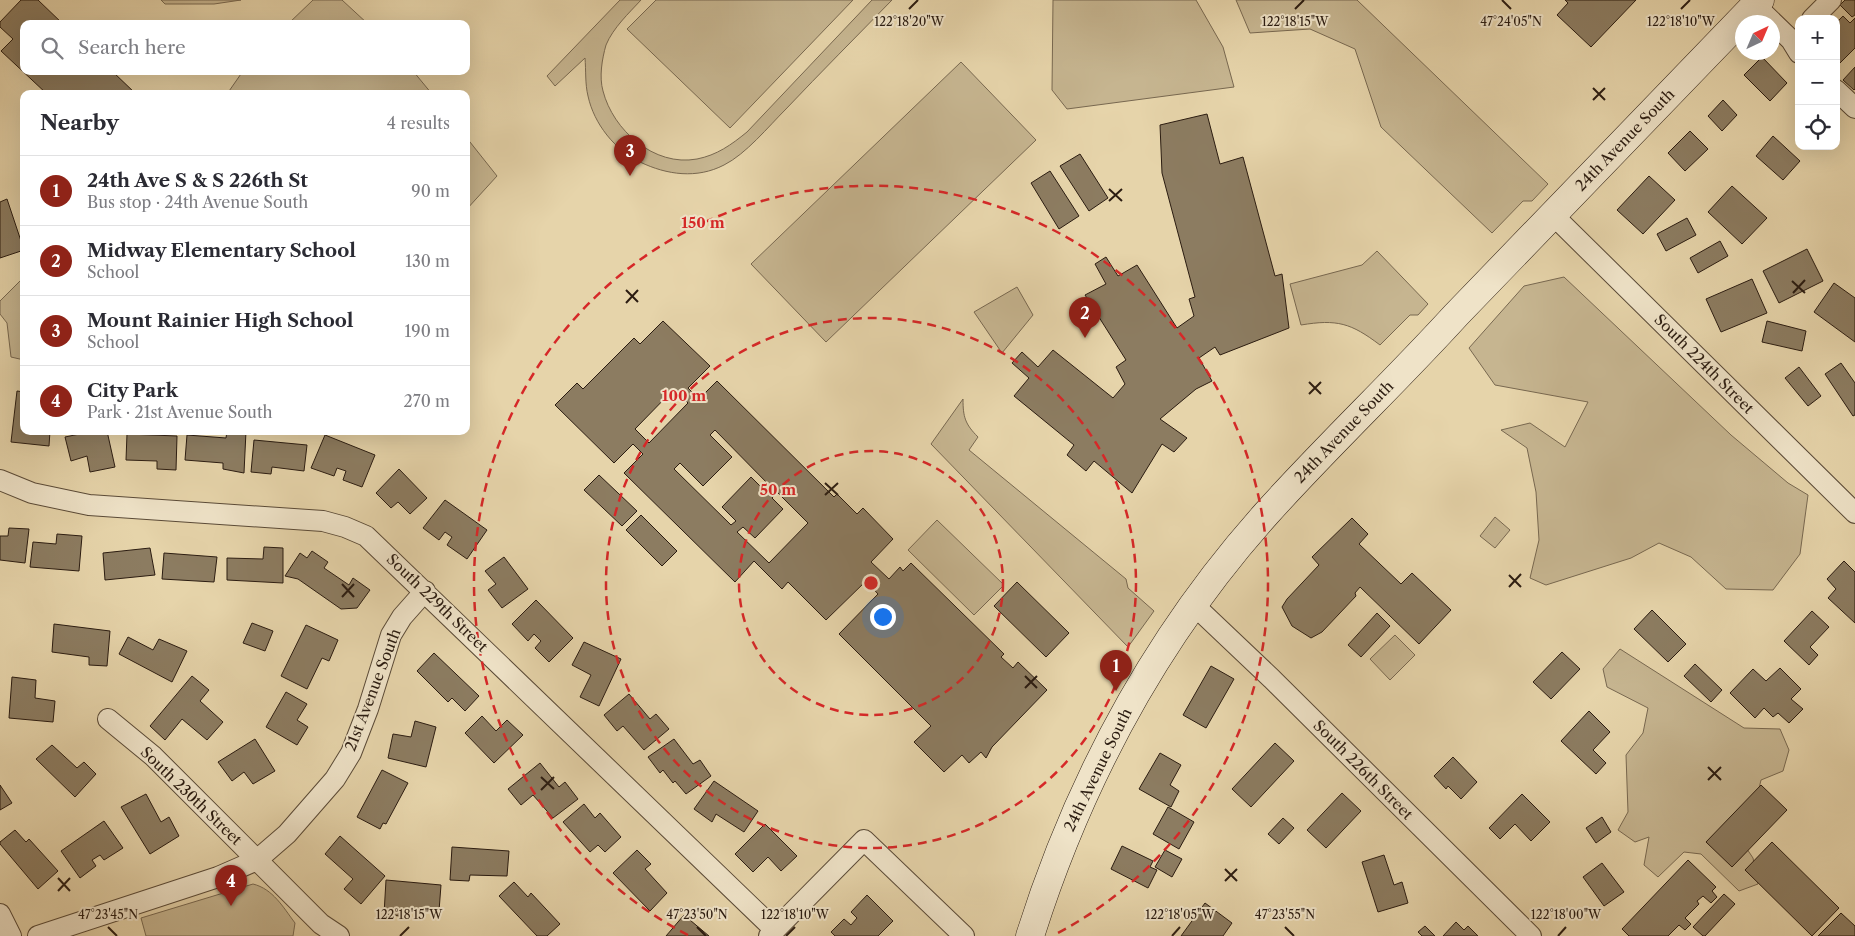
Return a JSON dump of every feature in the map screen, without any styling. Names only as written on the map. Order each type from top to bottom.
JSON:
[{"type":"street","points":[[1816,15],[1831,0]]},
{"type":"street","points":[[1758,3],[1795,41]]},
{"type":"street","name":"24th Avenue South","points":[[1030,936],[1062,846],[1100,761],[1151,668],[1194,604],[1240,544],[1284,494],[1758,3]]},
{"type":"street","points":[[1840,94],[1855,108]]},
{"type":"street","name":"South 224th Street","points":[[1553,215],[1855,513]]},
{"type":"street","name":"South 229th Street","points":[[0,480],[32,493],[89,505],[323,521],[345,527],[366,536],[425,591],[772,933]]},
{"type":"street","name":"21st Avenue South","points":[[38,936],[218,877],[256,860],[287,834],[335,779],[351,753],[361,731],[392,635],[402,617],[425,591]]},
{"type":"street","name":"South 226th Street","points":[[1194,604],[1532,936]]},
{"type":"street","name":"South 230th Street","points":[[108,719],[153,756],[321,924],[339,936]]},
{"type":"street","points":[[772,933],[864,840],[964,936]]},
{"type":"street","points":[[0,914],[11,936]]},
{"type":"shaded area","points":[[161,0],[241,0],[214,4],[165,4]]},
{"type":"shaded area","points":[[313,0],[342,0],[364,20],[292,20]]},
{"type":"shaded area","points":[[620,0],[641,0],[626,15],[606,45],[602,62],[601,80],[608,105],[626,132],[638,143],[666,157],[681,160],[697,159],[711,155],[724,149],[741,137],[872,0],[892,0],[749,147],[724,165],[703,172],[682,174],[661,170],[640,162],[622,151],[607,135],[595,116],[588,96],[585,58],[555,86],[547,76]]},
{"type":"shaded area","points":[[656,0],[853,0],[730,128],[627,29]]},
{"type":"shaded area","points":[[1053,0],[1196,0],[1223,47],[1234,87],[1067,109],[1052,90]]},
{"type":"shaded area","points":[[1236,0],[1357,0],[1548,184],[1532,201],[1523,201],[1492,233],[1381,127],[1355,49],[1310,29],[1250,33]]},
{"type":"shaded area","points":[[961,62],[1036,140],[826,342],[751,264]]},
{"type":"shaded area","points":[[240,75],[416,75],[429,90],[230,90]]},
{"type":"shaded area","points":[[470,142],[497,176],[470,206]]},
{"type":"shaded area","points":[[1377,251],[1428,304],[1418,315],[1410,315],[1380,345],[1352,327],[1343,324],[1324,322],[1301,325],[1290,284],[1362,265]]},
{"type":"shaded area","points":[[1564,277],[1731,435],[1788,483],[1808,495],[1800,554],[1773,590],[1726,589],[1691,557],[1659,543],[1631,558],[1546,585],[1530,578],[1539,540],[1536,492],[1527,448],[1501,430],[1530,423],[1565,447],[1588,402],[1495,385],[1469,348],[1524,286]]},
{"type":"shaded area","points":[[20,281],[20,359],[11,357],[7,323],[0,314],[0,301]]},
{"type":"shaded area","points":[[1017,287],[1033,315],[1002,353],[974,312]]},
{"type":"shaded area","points":[[963,399],[966,420],[978,437],[969,450],[1126,579],[1128,588],[1154,611],[1128,647],[931,444]]},
{"type":"shaded area","points":[[1495,517],[1510,530],[1495,548],[1480,536]]},
{"type":"shaded area","points":[[937,520],[1004,585],[974,615],[908,550]]},
{"type":"shaded area","points":[[1395,635],[1415,655],[1390,680],[1370,659]]},
{"type":"shaded area","points":[[1620,649],[1744,728],[1780,729],[1789,750],[1783,771],[1761,780],[1754,809],[1731,825],[1753,858],[1758,884],[1739,891],[1701,854],[1684,852],[1658,877],[1644,865],[1649,837],[1635,842],[1618,830],[1628,812],[1626,755],[1643,733],[1648,708],[1607,687],[1603,669]]},
{"type":"shaded area","points":[[253,884],[272,894],[282,905],[295,923],[293,936],[146,936],[141,918]]},
{"type":"building","points":[[21,0],[38,0],[59,20],[20,20],[20,69],[1,51],[13,39],[0,27],[0,22]]},
{"type":"building","points":[[1565,0],[1636,0],[1591,47],[1557,15],[1568,3]]},
{"type":"building","points":[[1845,0],[1855,0],[1855,15],[1852,17],[1840,5]]},
{"type":"building","points":[[1843,16],[1850,23],[1855,18],[1855,48],[1840,63],[1840,60],[1840,19]]},
{"type":"building","points":[[1759,60],[1765,60],[1787,83],[1770,101],[1744,75]]},
{"type":"building","points":[[1855,67],[1855,89],[1854,90],[1843,80]]},
{"type":"building","points":[[27,75],[116,75],[132,90],[43,90]]},
{"type":"building","points":[[1723,100],[1737,115],[1722,131],[1708,116]]},
{"type":"building","points":[[1207,114],[1220,164],[1243,157],[1275,276],[1282,274],[1289,328],[1220,355],[1215,347],[1199,358],[1212,381],[1196,389],[1160,419],[1187,438],[1174,452],[1162,444],[1132,493],[1094,461],[1086,471],[1067,455],[1074,445],[1014,396],[1029,378],[1012,363],[1022,352],[1038,367],[1053,350],[1113,398],[1125,384],[1116,367],[1126,360],[1085,295],[1106,284],[1095,264],[1106,257],[1118,276],[1137,265],[1177,328],[1194,316],[1189,299],[1195,297],[1162,173],[1160,125]]},
{"type":"building","points":[[1690,131],[1708,149],[1685,171],[1668,153]]},
{"type":"building","points":[[1773,136],[1800,161],[1783,180],[1756,156]]},
{"type":"building","points":[[1080,154],[1108,198],[1089,211],[1060,166]]},
{"type":"building","points":[[1050,171],[1079,216],[1059,229],[1031,183]]},
{"type":"building","points":[[1649,176],[1675,200],[1643,234],[1617,210]]},
{"type":"building","points":[[1732,186],[1767,218],[1742,244],[1708,212]]},
{"type":"building","points":[[7,199],[20,238],[20,251],[0,258],[0,202]]},
{"type":"building","points":[[1687,218],[1696,235],[1666,251],[1657,234]]},
{"type":"building","points":[[1720,241],[1728,256],[1698,273],[1690,258]]},
{"type":"building","points":[[1807,249],[1823,281],[1779,303],[1763,271]]},
{"type":"building","points":[[1752,279],[1767,313],[1721,332],[1706,299]]},
{"type":"building","points":[[1834,283],[1855,298],[1855,342],[1814,312]]},
{"type":"building","points":[[663,321],[710,366],[688,388],[699,399],[717,381],[834,497],[837,494],[857,514],[863,508],[893,539],[871,562],[889,579],[900,567],[903,571],[911,563],[1004,654],[1001,657],[1013,668],[1018,662],[1047,690],[992,747],[986,758],[981,752],[969,763],[962,755],[944,772],[914,742],[931,726],[839,634],[878,594],[866,581],[826,620],[788,582],[782,589],[754,561],[735,582],[624,473],[643,454],[633,444],[614,463],[555,405],[577,383],[583,389],[634,338],[640,344]],"holes":[[[674,389],[688,403],[649,443],[635,429]],[[715,430],[771,487],[766,492],[751,477],[722,507],[736,521],[731,525],[674,469],[680,463],[703,486],[732,457],[710,435]],[[777,492],[808,523],[769,563],[737,532],[743,527],[755,538],[783,509],[772,498]]]},
{"type":"building","points":[[1767,321],[1806,331],[1802,351],[1762,342]]},
{"type":"building","points":[[1841,363],[1855,383],[1855,415],[1853,416],[1825,374]]},
{"type":"building","points":[[1799,367],[1821,396],[1808,406],[1785,378]]},
{"type":"building","points":[[17,391],[20,391],[20,435],[50,435],[49,446],[11,442]]},
{"type":"building","points":[[75,435],[108,435],[115,467],[90,472],[87,456],[71,461],[65,437]]},
{"type":"building","points":[[127,435],[177,436],[176,470],[157,469],[157,461],[126,460]]},
{"type":"building","points":[[187,435],[226,438],[226,435],[246,435],[244,473],[223,469],[223,463],[185,460]]},
{"type":"building","points":[[325,435],[375,455],[362,487],[343,480],[346,471],[337,468],[334,476],[311,468]]},
{"type":"building","points":[[254,440],[307,445],[304,471],[272,467],[271,474],[251,472]]},
{"type":"building","points":[[399,469],[427,498],[410,514],[398,502],[391,508],[376,493]]},
{"type":"building","points":[[599,475],[637,511],[622,526],[584,490]]},
{"type":"building","points":[[445,500],[487,530],[467,559],[447,545],[452,537],[445,532],[439,540],[423,528]]},
{"type":"building","points":[[641,515],[677,551],[662,566],[626,530]]},
{"type":"building","points":[[1352,518],[1368,534],[1359,544],[1401,584],[1412,573],[1451,610],[1419,644],[1360,587],[1355,593],[1356,596],[1322,632],[1311,638],[1292,626],[1282,607],[1287,599],[1319,565],[1312,557]]},
{"type":"building","points":[[9,528],[29,529],[25,563],[0,560],[0,536],[8,536]]},
{"type":"building","points":[[57,534],[82,536],[79,571],[30,567],[33,542],[56,544]]},
{"type":"building","points":[[264,547],[283,548],[283,583],[227,580],[227,558],[263,559]]},
{"type":"building","points":[[150,548],[155,575],[105,580],[103,553]]},
{"type":"building","points":[[312,551],[328,562],[324,568],[349,585],[353,578],[370,590],[357,608],[341,609],[298,579],[285,576],[300,553],[307,558]]},
{"type":"building","points":[[164,553],[217,557],[214,582],[162,579]]},
{"type":"building","points":[[504,557],[528,589],[502,608],[488,590],[496,584],[485,571]]},
{"type":"building","points":[[1844,561],[1855,572],[1855,623],[1828,598],[1836,589],[1827,579]]},
{"type":"building","points":[[1017,582],[1069,633],[1046,657],[994,606]]},
{"type":"building","points":[[536,600],[573,638],[549,662],[535,648],[541,641],[534,634],[528,641],[512,624]]},
{"type":"building","points":[[1652,610],[1686,644],[1668,662],[1634,629]]},
{"type":"building","points":[[1812,611],[1829,627],[1810,647],[1818,655],[1809,665],[1784,641]]},
{"type":"building","points":[[1377,613],[1390,626],[1361,657],[1348,645]]},
{"type":"building","points":[[252,623],[273,631],[265,651],[243,643]]},
{"type":"building","points":[[54,624],[110,631],[107,666],[89,665],[89,657],[52,652]]},
{"type":"building","points":[[306,625],[338,640],[329,661],[322,658],[307,689],[281,676]]},
{"type":"building","points":[[128,637],[153,650],[159,639],[187,651],[172,682],[119,654]]},
{"type":"building","points":[[584,642],[621,659],[599,706],[580,697],[591,675],[572,665]]},
{"type":"building","points":[[1562,652],[1580,669],[1551,699],[1533,682]]},
{"type":"building","points":[[434,653],[479,696],[465,711],[452,698],[448,702],[417,671]]},
{"type":"building","points":[[1695,664],[1722,690],[1711,702],[1684,676]]},
{"type":"building","points":[[1211,666],[1234,679],[1206,728],[1183,715]]},
{"type":"building","points":[[1780,668],[1801,689],[1791,699],[1803,709],[1789,723],[1778,713],[1773,717],[1764,708],[1755,718],[1730,693],[1753,669],[1766,681]]},
{"type":"building","points":[[192,676],[209,690],[200,701],[223,722],[207,740],[182,719],[165,740],[150,726]]},
{"type":"building","points":[[12,677],[36,680],[35,698],[55,701],[53,722],[9,718]]},
{"type":"building","points":[[286,692],[307,704],[297,720],[308,727],[297,745],[266,727]]},
{"type":"building","points":[[629,694],[650,719],[656,714],[669,729],[644,750],[623,726],[617,731],[604,715]]},
{"type":"building","points":[[1589,711],[1610,732],[1593,750],[1606,763],[1596,774],[1561,741]]},
{"type":"building","points":[[482,716],[496,731],[507,720],[523,735],[494,763],[465,733]]},
{"type":"building","points":[[415,721],[436,727],[426,767],[388,758],[393,734],[411,737]]},
{"type":"building","points":[[255,739],[275,771],[253,784],[244,772],[232,781],[218,762]]},
{"type":"building","points":[[674,739],[693,764],[700,760],[711,776],[686,794],[675,781],[673,783],[663,770],[660,773],[648,757]]},
{"type":"building","points":[[1275,743],[1294,761],[1251,807],[1232,789]]},
{"type":"building","points":[[52,745],[77,768],[84,762],[96,774],[75,797],[36,759]]},
{"type":"building","points":[[1160,753],[1181,765],[1170,785],[1179,791],[1171,807],[1139,789]]},
{"type":"building","points":[[1453,757],[1477,782],[1461,799],[1448,786],[1446,789],[1434,776]]},
{"type":"building","points":[[540,763],[559,787],[565,782],[578,799],[553,818],[533,795],[521,805],[508,789]]},
{"type":"building","points":[[382,770],[408,783],[386,824],[383,823],[380,829],[357,817]]},
{"type":"building","points":[[714,781],[758,811],[744,832],[716,814],[712,822],[694,809]]},
{"type":"building","points":[[0,785],[12,803],[0,810]]},
{"type":"building","points":[[1761,785],[1787,810],[1732,867],[1706,842]]},
{"type":"building","points":[[1342,793],[1361,811],[1326,848],[1307,830]]},
{"type":"building","points":[[146,794],[161,822],[169,817],[179,836],[150,854],[121,807]]},
{"type":"building","points":[[1522,794],[1550,822],[1531,841],[1515,824],[1500,839],[1489,828]]},
{"type":"building","points":[[584,804],[595,818],[600,813],[621,837],[605,852],[598,845],[590,852],[563,822]]},
{"type":"building","points":[[1168,807],[1194,822],[1179,849],[1153,834]]},
{"type":"building","points":[[1602,817],[1611,832],[1596,843],[1586,828]]},
{"type":"building","points":[[1283,818],[1294,828],[1279,844],[1268,834]]},
{"type":"building","points":[[104,821],[123,848],[104,860],[100,855],[92,860],[96,866],[80,878],[61,851]]},
{"type":"building","points":[[765,824],[797,856],[781,871],[768,857],[753,872],[735,854]]},
{"type":"building","points":[[15,830],[26,842],[29,839],[58,871],[38,889],[0,844]]},
{"type":"building","points":[[340,836],[385,876],[361,904],[344,889],[353,879],[325,854]]},
{"type":"building","points":[[1772,842],[1839,908],[1812,936],[1745,870]]},
{"type":"building","points":[[1122,846],[1153,861],[1150,867],[1157,870],[1148,888],[1111,869]]},
{"type":"building","points":[[452,847],[509,851],[507,876],[470,875],[469,881],[450,880]]},
{"type":"building","points":[[637,850],[651,864],[645,869],[667,893],[650,911],[613,873]]},
{"type":"building","points":[[1165,850],[1182,859],[1172,877],[1155,867]]},
{"type":"building","points":[[1384,855],[1394,885],[1402,882],[1408,903],[1378,912],[1362,862]]},
{"type":"building","points":[[1688,860],[1716,887],[1712,891],[1717,897],[1711,903],[1703,896],[1697,901],[1699,904],[1685,918],[1691,924],[1685,930],[1679,925],[1668,936],[1629,936],[1622,929]]},
{"type":"building","points":[[1602,863],[1624,892],[1604,906],[1583,877]]},
{"type":"building","points":[[386,880],[441,885],[439,911],[408,908],[407,917],[384,914]]},
{"type":"building","points":[[514,882],[528,897],[531,893],[560,924],[547,936],[537,936],[499,896]]},
{"type":"building","points":[[1724,894],[1735,904],[1703,936],[1693,927]]},
{"type":"building","points":[[867,895],[893,921],[878,936],[835,936],[831,932],[844,919],[851,925],[857,918],[851,912]]},
{"type":"building","points":[[1205,903],[1232,923],[1223,936],[1181,936]]},
{"type":"building","points":[[1841,913],[1855,926],[1855,936],[1818,936]]},
{"type":"building","points":[[684,915],[709,936],[666,936]]},
{"type":"building","points":[[1456,922],[1464,930],[1468,926],[1478,936],[1443,936]]},
{"type":"building","points":[[1425,926],[1435,936],[1422,936],[1418,932]]},
{"type":"place","name":"Mount Rainier High School","points":[[630,176]]},
{"type":"place","name":"Midway Elementary School","points":[[1085,338]]},
{"type":"place","name":"24th Ave S & S 226th St","points":[[1116,691]]},
{"type":"place","name":"City Park","points":[[231,906]]}]
